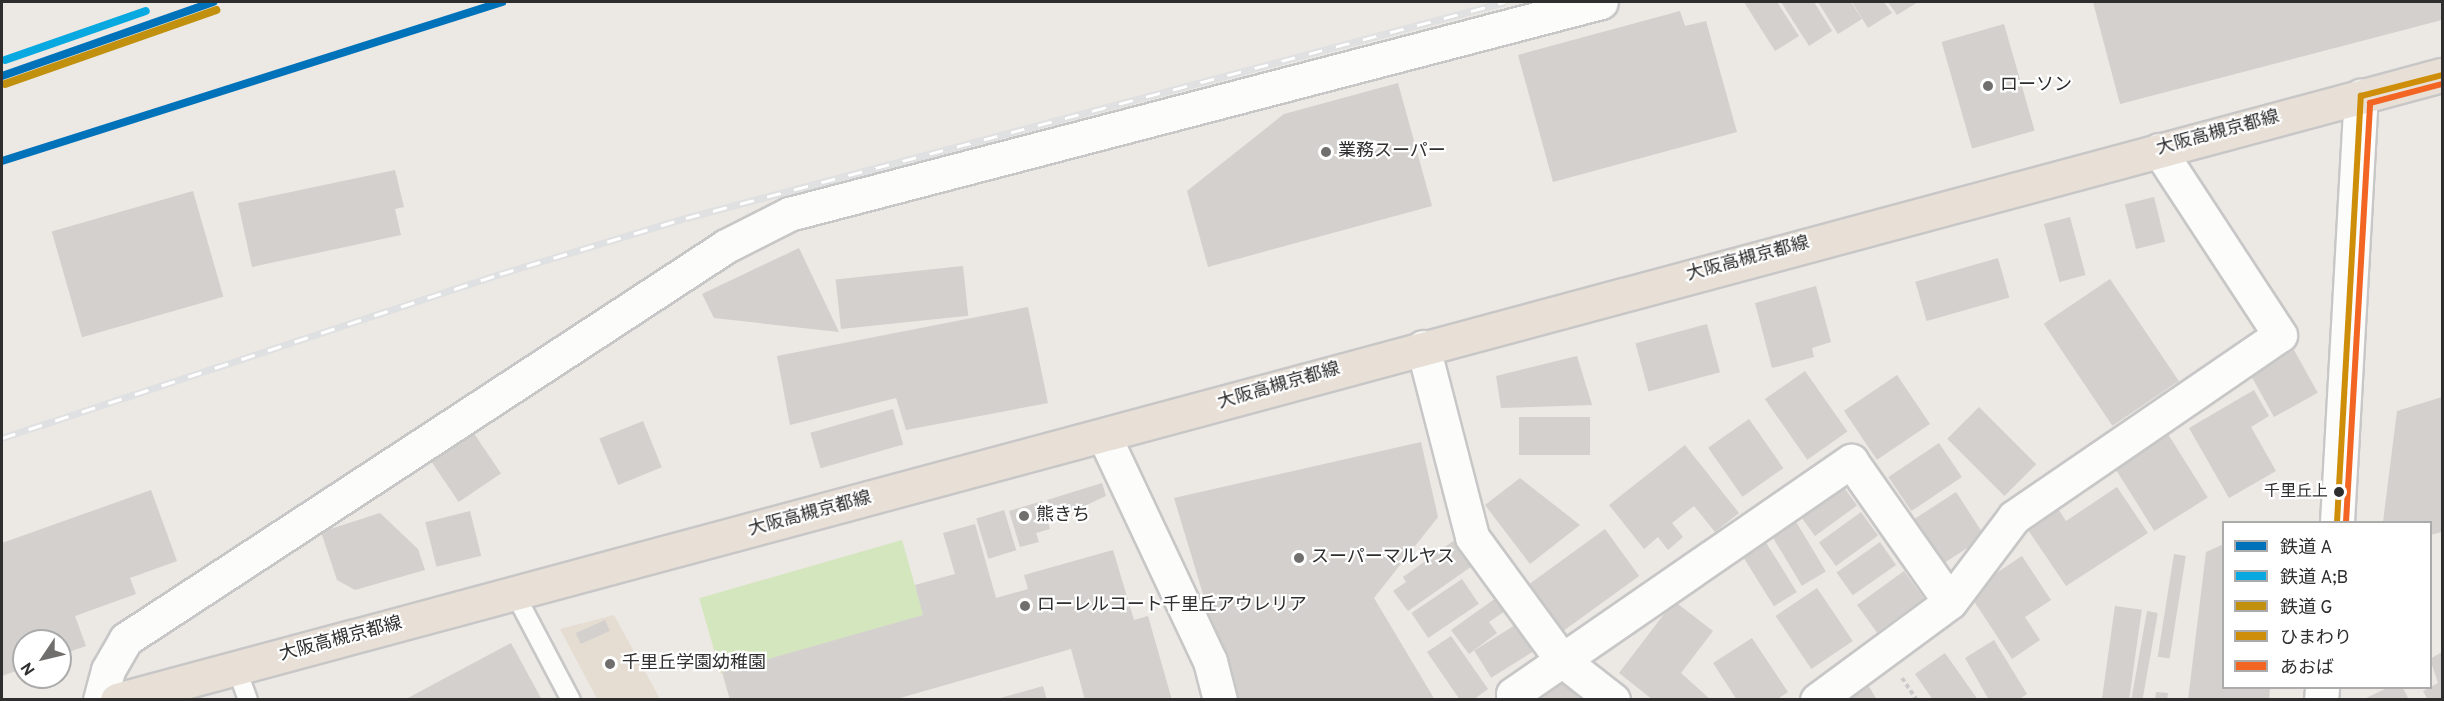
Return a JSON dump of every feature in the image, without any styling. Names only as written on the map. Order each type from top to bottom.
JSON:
[{"type":"main road","name":"大阪高槻京都線","points":[[117,699],[1104,436],[1423,347],[2442,75]]},
{"type":"street","points":[[100,699],[108,670],[126,639],[726,246],[789,214],[1601,2]]},
{"type":"street","points":[[2337,521],[2361,96]]},
{"type":"street","points":[[1817,699],[1950,602],[2013,517],[2280,335],[2159,150]]},
{"type":"street","points":[[1423,347],[1472,537],[1562,660],[1613,699]]},
{"type":"street","points":[[1104,436],[1210,661],[1220,699]]},
{"type":"street","points":[[1517,699],[1513,694],[1851,461],[1950,602]]},
{"type":"lane","points":[[515,594],[571,699]]},
{"type":"lane","points":[[236,667],[248,699]]},
{"type":"shaded area","name":"千里丘学園幼稚園","points":[[614,615],[660,699],[597,699],[560,629]]},
{"type":"green space","points":[[902,540],[923,615],[721,673],[699,598]]},
{"type":"building","points":[[1744,2],[1777,2],[1799,36],[1775,51]]},
{"type":"building","points":[[1781,2],[1814,2],[1832,31],[1809,46]]},
{"type":"building","points":[[1818,2],[1851,2],[1862,19],[1838,34]]},
{"type":"building","points":[[1852,2],[1884,2],[1892,13],[1868,28]]},
{"type":"building","points":[[1888,2],[1918,2],[1897,15]]},
{"type":"building","points":[[2093,2],[2442,2],[2442,20],[2120,104]]},
{"type":"building","points":[[1680,11],[1685,26],[1706,21],[1737,132],[1553,182],[1518,55]]},
{"type":"building","name":"ローソン","points":[[2004,24],[2035,131],[1972,149],[1942,42]]},
{"type":"building","name":"業務スーパー","points":[[1398,83],[1432,206],[1208,267],[1187,191],[1284,114]]},
{"type":"building","points":[[395,170],[404,207],[395,209],[401,235],[252,267],[238,203]]},
{"type":"building","points":[[193,191],[223,297],[82,337],[52,232]]},
{"type":"building","points":[[2154,197],[2165,242],[2136,249],[2125,204]]},
{"type":"building","points":[[2070,217],[2086,275],[2059,282],[2044,224]]},
{"type":"building","points":[[799,248],[839,332],[714,318],[702,294]]},
{"type":"building","points":[[1998,258],[2009,297],[1927,321],[1915,282]]},
{"type":"building","points":[[963,266],[968,316],[841,329],[836,279]]},
{"type":"building","points":[[2110,279],[2179,381],[2112,426],[2044,324]]},
{"type":"building","points":[[1816,286],[1831,342],[1812,348],[1814,357],[1772,368],[1755,303]]},
{"type":"building","points":[[1028,307],[1048,403],[906,430],[896,398],[790,425],[777,356]]},
{"type":"building","points":[[1707,324],[1720,372],[1648,391],[1636,343]]},
{"type":"building","points":[[2294,350],[2318,393],[2274,417],[2250,374]]},
{"type":"building","points":[[1577,356],[1592,405],[1501,408],[1496,376]]},
{"type":"building","points":[[1805,371],[1847,432],[1807,460],[1765,399]]},
{"type":"building","points":[[1897,375],[1930,424],[1877,460],[1844,411]]},
{"type":"building","points":[[2254,390],[2269,416],[2251,427],[2276,471],[2229,498],[2189,428]]},
{"type":"building","points":[[2442,397],[2442,532],[2432,534],[2432,521],[2383,521],[2397,411]]},
{"type":"building","points":[[1979,407],[2036,464],[2004,496],[1947,439]]},
{"type":"building","points":[[893,409],[903,445],[821,468],[810,433]]},
{"type":"building","points":[[1519,417],[1590,417],[1590,455],[1519,455]]},
{"type":"building","points":[[1749,419],[1783,468],[1742,497],[1708,448]]},
{"type":"building","points":[[643,421],[662,467],[618,485],[599,439]]},
{"type":"building","points":[[473,432],[501,473],[459,502],[431,461]]},
{"type":"building","points":[[2168,434],[2208,498],[2154,531],[2115,467]]},
{"type":"building","name":"スーパーマルヤス","points":[[1421,442],[1438,517],[1374,598],[1435,700],[1235,700],[1174,498]]},
{"type":"building","points":[[1939,443],[1962,477],[1911,511],[1888,477]]},
{"type":"building","points":[[1685,445],[1739,513],[1715,532],[1694,506],[1672,523],[1683,537],[1668,550],[1658,537],[1644,549],[1609,505]]},
{"type":"building","points":[[1520,478],[1580,525],[1530,564],[1485,505]]},
{"type":"building","points":[[1840,482],[1857,505],[1815,536],[1798,513]]},
{"type":"building","points":[[1102,483],[1106,496],[1054,520],[1047,500]]},
{"type":"building","points":[[2117,487],[2148,533],[2066,586],[2026,527],[2057,507],[2066,521]]},
{"type":"building","points":[[151,490],[177,561],[130,578],[136,594],[75,616],[86,646],[72,651],[72,629],[12,629],[12,672],[2,676],[2,543]]},
{"type":"building","points":[[1956,492],[1985,536],[1943,564],[1914,519]]},
{"type":"building","points":[[1042,501],[1050,529],[1036,533],[1039,542],[1020,547],[1009,511]]},
{"type":"building","points":[[1004,510],[1016,550],[989,559],[976,518]]},
{"type":"building","points":[[470,511],[481,556],[436,567],[425,522]]},
{"type":"building","points":[[1861,512],[1878,535],[1836,566],[1819,543]]},
{"type":"building","points":[[380,513],[418,549],[425,570],[355,590],[337,580],[321,532]]},
{"type":"building","points":[[1795,520],[1826,571],[1802,586],[1771,534]]},
{"type":"building","name":"ローレルコート千里丘アウレリア","points":[[975,524],[996,598],[1028,589],[1024,575],[1113,550],[1134,620],[1148,616],[1172,700],[1085,700],[1071,649],[893,700],[730,700],[722,672],[923,615],[915,585],[955,574],[943,533]]},
{"type":"building","points":[[1605,529],[1639,576],[1564,631],[1530,584]]},
{"type":"building","points":[[1456,539],[1475,564],[1408,611],[1393,591],[1406,582],[1403,577]]},
{"type":"building","points":[[1765,541],[1797,592],[1774,606],[1742,555]]},
{"type":"building","points":[[1880,542],[1896,565],[1853,595],[1837,572]]},
{"type":"building","points":[[2222,545],[2222,689],[2270,689],[2269,700],[2188,700],[2206,552]]},
{"type":"building","points":[[2174,554],[2186,556],[2170,659],[2158,657]]},
{"type":"building","points":[[2022,556],[2051,600],[2025,617],[2040,640],[2012,659],[1968,592]]},
{"type":"building","points":[[1904,571],[1924,599],[1877,633],[1857,605]]},
{"type":"building","points":[[1462,579],[1479,604],[1428,638],[1411,613]]},
{"type":"building","points":[[1817,588],[1853,641],[1811,669],[1776,616]]},
{"type":"building","points":[[1496,598],[1505,611],[1489,622],[1497,633],[1469,654],[1451,630]]},
{"type":"building","points":[[1674,601],[1713,631],[1681,673],[1711,700],[1653,700],[1619,673]]},
{"type":"building","points":[[2115,606],[2142,610],[2129,700],[2102,700]]},
{"type":"building","points":[[2147,611],[2158,613],[2142,700],[2131,700]]},
{"type":"building","points":[[605,620],[610,631],[581,644],[576,633]]},
{"type":"building","points":[[1520,622],[1537,649],[1491,678],[1474,651]]},
{"type":"building","points":[[1451,636],[1488,689],[1473,700],[1460,700],[1427,652]]},
{"type":"building","points":[[1752,638],[1788,692],[1776,700],[1737,700],[1713,663]]},
{"type":"building","points":[[1994,640],[2027,694],[2018,700],[1989,700],[1965,658]]},
{"type":"building","points":[[511,643],[542,700],[404,700]]},
{"type":"building","points":[[2442,652],[2442,700],[2428,700],[2423,691],[2432,689],[2432,686],[2438,683],[2432,658]]},
{"type":"building","points":[[1945,653],[1978,700],[1933,700],[1915,674]]},
{"type":"building","points":[[1565,678],[1580,700],[1542,700],[1539,695]]},
{"type":"building","points":[[1868,685],[1877,700],[1847,700]]},
{"type":"building","points":[[1043,686],[1047,700],[997,700],[997,699]]},
{"type":"building","points":[[2385,689],[2404,689],[2409,700],[2362,700]]},
{"type":"building","points":[[2156,692],[2168,693],[2167,700],[2155,700]]},
{"type":"railway","points":[[2,438],[500,274],[686,218],[1505,2]]},
{"type":"rail line","name":"A","points":[[2,76],[213,2]]},
{"type":"rail line","name":"A","points":[[2,161],[502,2]]},
{"type":"rail line","name":"G","points":[[5,84],[216,10]]},
{"type":"rail line","name":"A;B","points":[[5,60],[146,11]]},
{"type":"transit line","name":"ひまわり","points":[[2337,521],[2361,96],[2442,75]]},
{"type":"transit line","name":"あおば","points":[[2346,521],[2370,103],[2442,84]]},
{"type":"place","name":"ローソン","points":[[1988,86]]},
{"type":"place","name":"業務スーパー","points":[[1326,152]]},
{"type":"place","name":"千里丘上","points":[[2339,492]]},
{"type":"place","name":"熊きち","points":[[1024,516]]},
{"type":"place","name":"スーパーマルヤス","points":[[1299,558]]},
{"type":"place","name":"ローレルコート千里丘アウレリア","points":[[1025,606]]},
{"type":"place","name":"千里丘学園幼稚園","points":[[610,664]]}]
